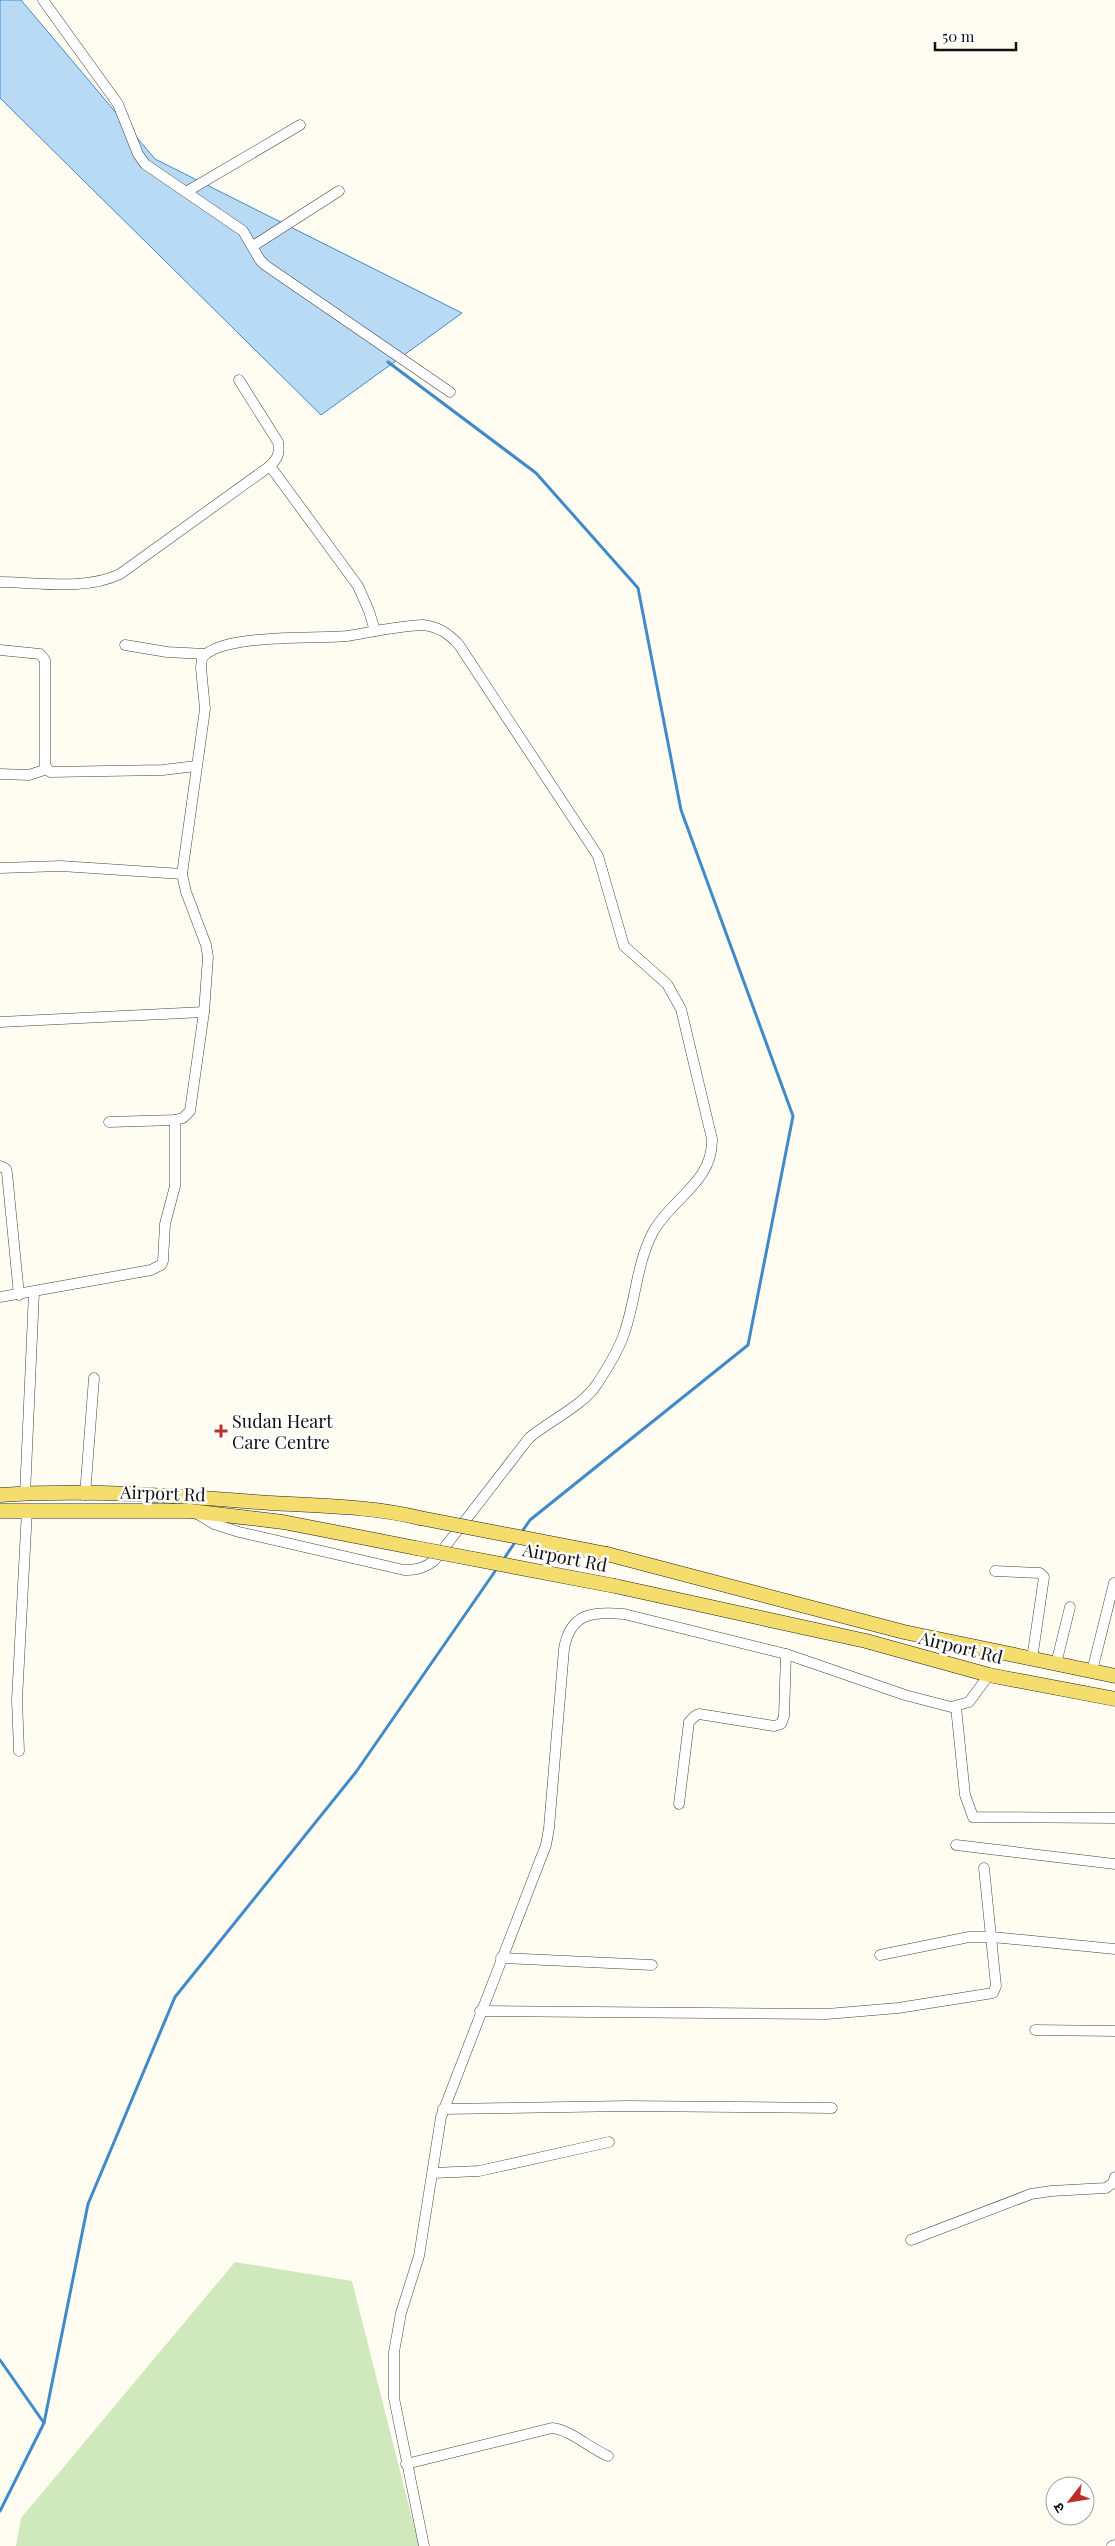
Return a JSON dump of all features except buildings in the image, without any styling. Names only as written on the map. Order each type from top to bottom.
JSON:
[{"type":"main road","points":[[0,1495],[189,1498],[391,1511],[607,1554],[904,1632],[1115,1676]]},
{"type":"main road","name":"Airport Rd","points":[[0,1511],[193,1511],[283,1522],[615,1586],[866,1642],[989,1675],[1115,1699]]},
{"type":"street","points":[[43,0],[118,104],[141,158],[154,171],[244,231],[260,260],[265,265],[450,392]]},
{"type":"street","points":[[186,192],[300,125]]},
{"type":"street","points":[[253,246],[339,191]]},
{"type":"street","points":[[0,582],[82,583],[110,579],[120,574],[270,466],[280,451],[278,442],[239,380]]},
{"type":"street","points":[[270,466],[358,586],[367,605],[375,631]]},
{"type":"street","points":[[109,1122],[175,1120],[183,1118],[190,1111],[204,1012],[208,957],[206,945],[186,892],[182,874],[205,708],[201,662],[205,654],[213,649],[251,641],[330,637],[423,625],[435,627],[449,635],[459,645],[590,844],[604,873],[616,926],[624,946],[667,984],[681,1009],[712,1139],[712,1151],[704,1174],[654,1230],[639,1265],[625,1332],[596,1386],[581,1401],[548,1422],[529,1438],[434,1561],[417,1570],[404,1570],[239,1532],[214,1524],[193,1511]]},
{"type":"street","points":[[125,645],[167,652],[205,654]]},
{"type":"street","points":[[0,650],[40,654],[46,660],[46,769]]},
{"type":"street","points":[[0,774],[29,775],[46,769],[54,773],[163,770],[196,766]]},
{"type":"street","points":[[0,868],[61,866],[182,874]]},
{"type":"street","points":[[0,1022],[83,1016],[204,1012]]},
{"type":"street","points":[[0,1297],[151,1270],[161,1265],[163,1261],[164,1224],[175,1186],[175,1120]]},
{"type":"street","points":[[0,1166],[6,1169],[7,1173],[18,1295]]},
{"type":"street","points":[[25,1494],[34,1292]]},
{"type":"street","points":[[85,1495],[94,1378]]},
{"type":"street","points":[[19,1751],[17,1700],[28,1510]]},
{"type":"street","points":[[995,1572],[1040,1573],[1044,1577],[1032,1659]]},
{"type":"street","points":[[1092,1671],[1114,1583]]},
{"type":"street","points":[[1056,1664],[1070,1607]]},
{"type":"street","points":[[424,2546],[394,2398],[394,2352],[401,2313],[419,2256],[433,2173],[437,2132],[443,2109],[546,1845],[564,1648],[572,1626],[581,1618],[592,1614],[604,1612],[624,1614],[786,1654],[905,1695],[956,1707],[972,1699],[989,1675]]},
{"type":"street","points":[[679,1804],[692,1718],[699,1714],[774,1726],[781,1724],[784,1716],[786,1654]]},
{"type":"street","points":[[956,1707],[965,1795],[973,1817],[1115,1818]]},
{"type":"street","points":[[956,1845],[1115,1864]]},
{"type":"street","points":[[480,2011],[816,2014],[898,2008],[994,1992],[996,1986],[992,1936],[984,1868]]},
{"type":"street","points":[[880,1955],[969,1937],[992,1936],[1115,1949]]},
{"type":"street","points":[[501,1958],[652,1966]]},
{"type":"street","points":[[1035,2030],[1115,2031]]},
{"type":"street","points":[[443,2109],[627,2106],[832,2108]]},
{"type":"street","points":[[433,2173],[479,2171],[609,2142]]},
{"type":"street","points":[[911,2240],[1031,2194],[1051,2191],[1101,2190],[1110,2186],[1115,2177]]},
{"type":"street","points":[[406,2464],[552,2428],[561,2430],[590,2448],[608,2456]]},
{"type":"green space","points":[[235,2262],[352,2281],[419,2546],[16,2546],[21,2518]]},
{"type":"water","points":[[0,0],[21,0],[155,159],[462,313],[321,415],[0,98]]},
{"type":"waterway","points":[[388,362],[536,473],[638,588],[681,810],[793,1116],[748,1345],[530,1520],[521,1533]]},
{"type":"waterway","points":[[503,1560],[516,1541]]},
{"type":"waterway","points":[[0,2511],[44,2423],[88,2204],[175,1997],[356,1772],[498,1567]]},
{"type":"waterway","points":[[0,2360],[44,2423]]},
{"type":"place","name":"Sudan Heart Care Centre","points":[[221,1431]]}]
